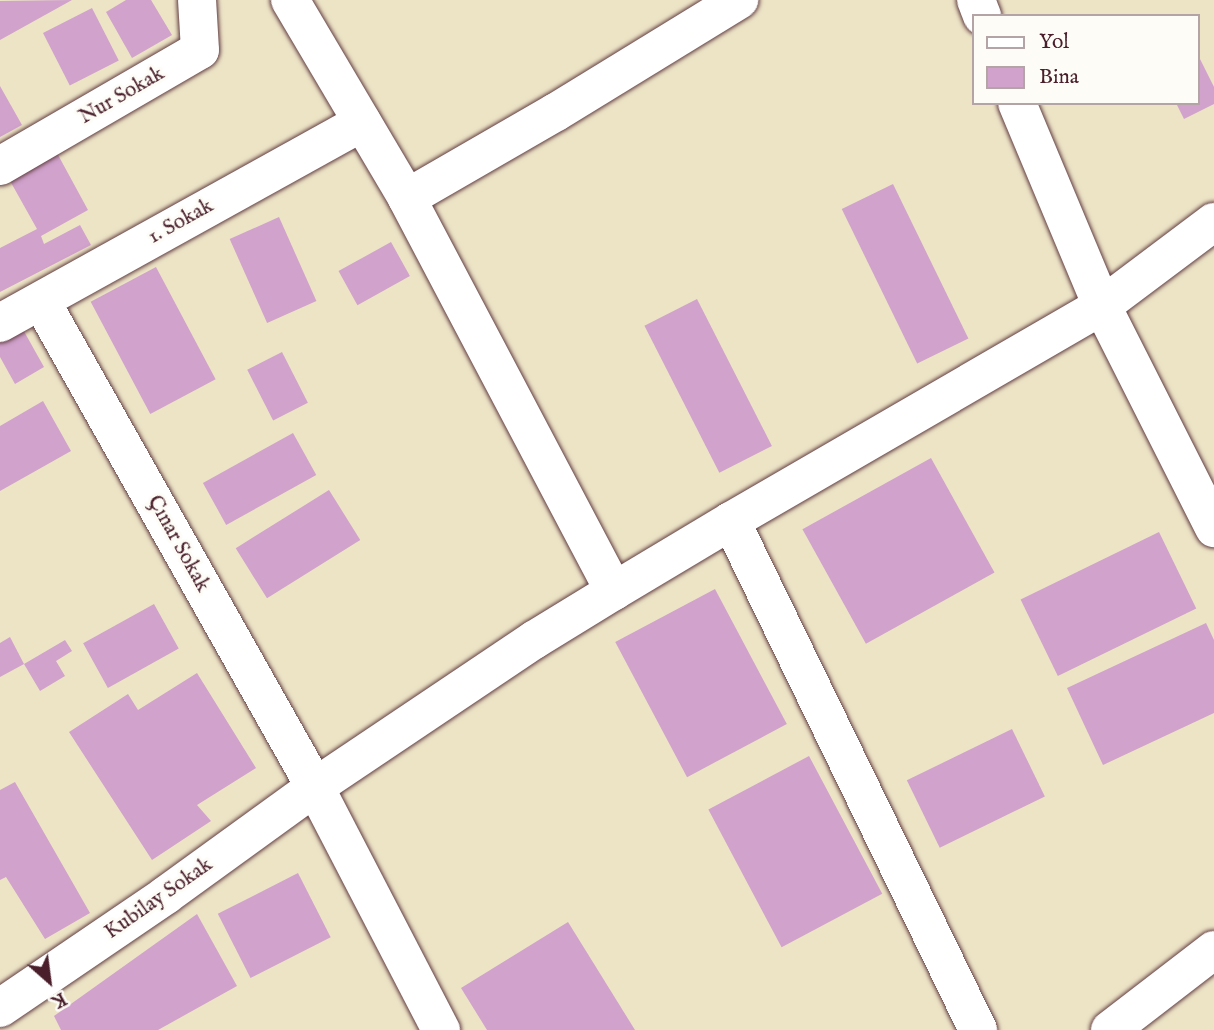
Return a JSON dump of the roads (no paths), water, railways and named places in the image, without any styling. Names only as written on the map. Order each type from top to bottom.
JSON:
[{"type":"street","name":"Nur Sokak","points":[[0,166],[200,50],[197,0]]},
{"type":"street","points":[[290,0],[407,198],[614,591]]},
{"type":"street","points":[[407,198],[556,112],[739,0]]},
{"type":"street","points":[[1018,105],[1102,306],[1214,528]]},
{"type":"street","name":"1. Sokak","points":[[0,323],[362,122]]},
{"type":"street","name":"Kubilay Sokak","points":[[0,1007],[166,895],[315,787],[534,640],[1102,306],[1214,222]]},
{"type":"street","name":"Çınar Sokak","points":[[41,301],[315,787],[441,1030]]},
{"type":"street","points":[[731,522],[978,1030]]},
{"type":"street","points":[[1110,1030],[1214,950]]}]
